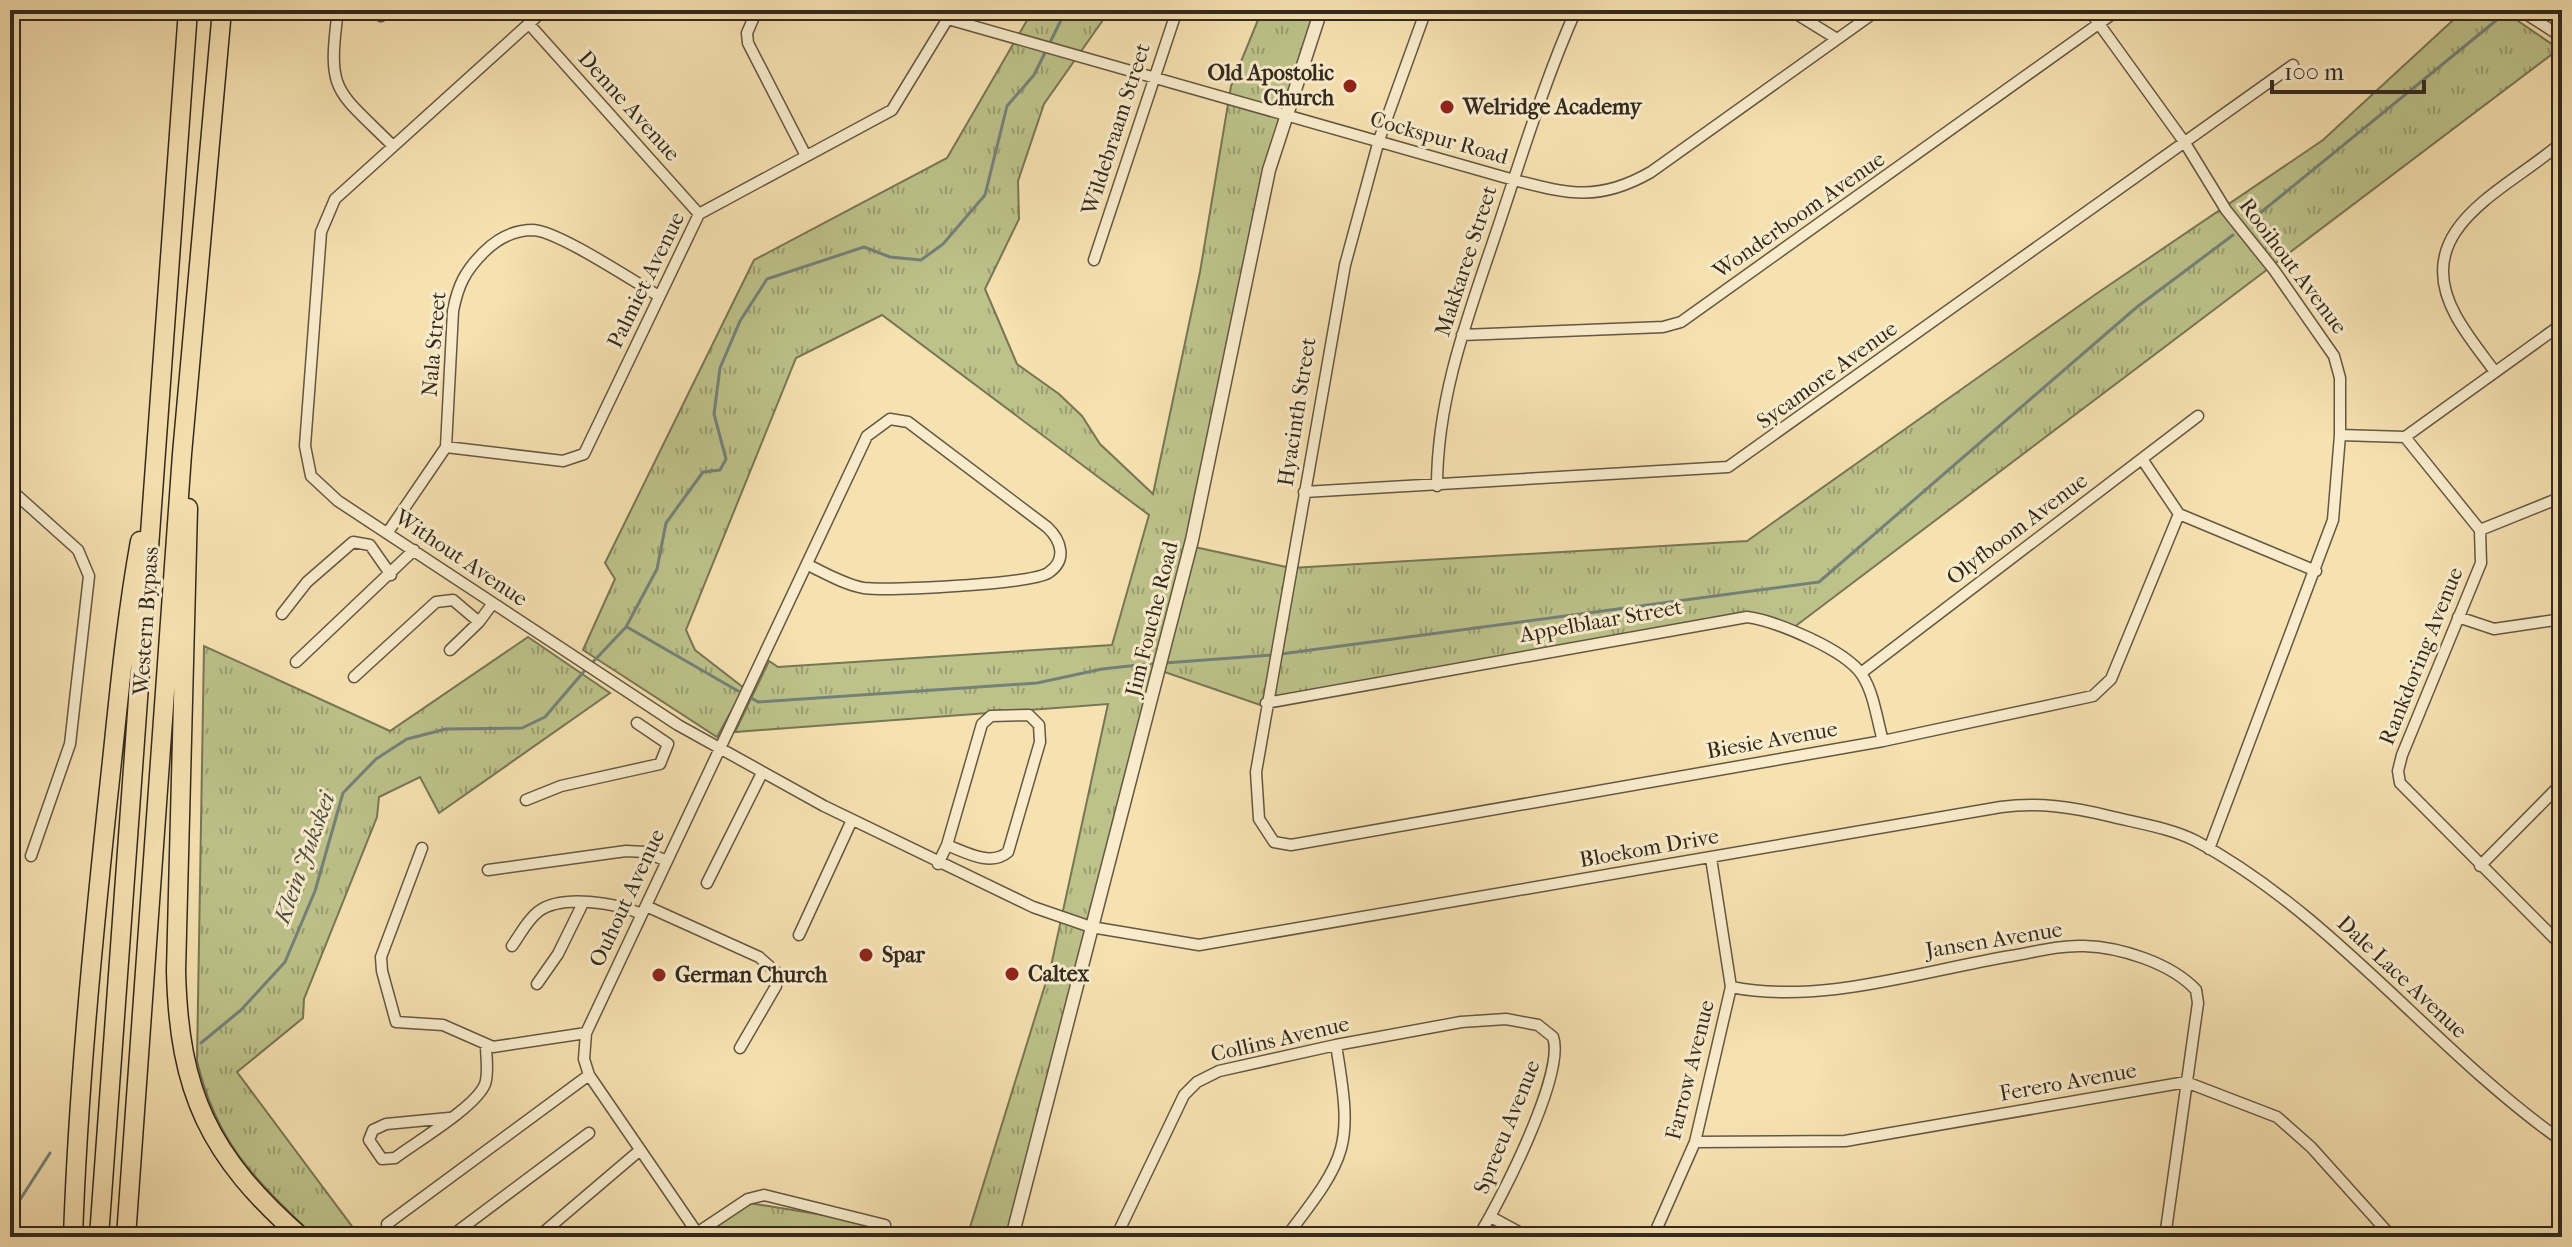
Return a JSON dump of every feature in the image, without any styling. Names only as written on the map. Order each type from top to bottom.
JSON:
[{"type":"highway","name":"Western Bypass","points":[[99,1237],[188,10]]},
{"type":"highway","name":"Western Bypass","points":[[126,1237],[182,454],[222,10]]},
{"type":"highway","points":[[73,1237],[81,1071],[118,693],[158,440]]},
{"type":"highway","points":[[182,454],[189,554],[176,971],[181,1042],[191,1092],[212,1136],[247,1185],[301,1237]]},
{"type":"street","points":[[338,10],[332,55],[334,83],[393,146]]},
{"type":"street","name":"Without Avenue","points":[[544,10],[335,199],[321,232],[305,446],[311,476],[338,501],[719,750],[1008,898],[1091,927]]},
{"type":"street","points":[[757,10],[747,33],[748,43],[806,156]]},
{"type":"street","name":"Wildebraam Street","points":[[1094,260],[1177,10]]},
{"type":"street","name":"Jim Fouche Road","points":[[1012,1237],[1205,488],[1255,228],[1285,115],[1321,10]]},
{"type":"street","name":"Hyacinth Street","points":[[1263,830],[1257,808],[1256,772],[1337,303],[1379,140],[1426,10]]},
{"type":"street","name":"Makkaree Street","points":[[1437,486],[1442,415],[1462,335],[1576,10]]},
{"type":"street","points":[[1790,10],[1837,39]]},
{"type":"street","name":"Cockspur Road","points":[[950,14],[1026,40],[1285,115],[1514,180],[1580,195],[1637,180],[1878,10]]},
{"type":"street","name":"Rooihout Avenue","points":[[2089,10],[2185,143],[2226,210],[2274,270],[2334,356],[2340,378],[2336,503],[2316,571],[2209,849]]},
{"type":"street","name":"Wonderboom Avenue","points":[[1462,335],[1663,327],[1681,322],[2118,10]]},
{"type":"street","points":[[2520,10],[2562,37]]},
{"type":"street","name":"Palmiet Avenue","points":[[446,447],[563,461],[584,454],[699,214],[892,110],[950,14]]},
{"type":"street","name":"Denne Avenue","points":[[529,24],[699,214]]},
{"type":"street","name":"Sycamore Avenue","points":[[1304,492],[1718,470],[1736,464],[2293,65]]},
{"type":"street","points":[[2495,372],[2450,302],[2443,272],[2448,241],[2468,214],[2562,142]]},
{"type":"street","name":"Nala Street","points":[[446,447],[453,311],[457,289],[466,270],[492,244],[506,235],[537,230],[659,296]]},
{"type":"street","points":[[2340,435],[2405,437],[2562,324]]},
{"type":"street","name":"Olyfboom Avenue","points":[[1861,673],[2198,416]]},
{"type":"street","name":"Ouhout Avenue","points":[[698,1235],[589,1075],[584,1059],[586,1033],[867,436],[890,419],[899,419],[918,428],[1047,527],[1058,539],[1061,553],[1054,567],[1040,576],[894,587],[858,586],[808,565]]},
{"type":"street","points":[[2405,437],[2480,530],[2562,497]]},
{"type":"street","points":[[388,532],[446,447]]},
{"type":"street","points":[[2142,459],[2179,514],[2316,571]]},
{"type":"street","points":[[10,489],[78,550],[89,576],[70,744],[31,856]]},
{"type":"street","name":"Biesie Avenue","points":[[1263,830],[1274,842],[1291,845],[1883,741],[2079,701],[2100,692],[2119,659],[2179,514]]},
{"type":"street","name":"Rankdoring Avenue","points":[[2480,530],[2481,563],[2402,755],[2399,777],[2409,795],[2562,946]]},
{"type":"street","points":[[282,614],[307,582],[353,542],[370,545],[391,575]]},
{"type":"street","points":[[296,662],[414,550]]},
{"type":"street","points":[[354,677],[441,600],[457,603],[479,622]]},
{"type":"street","points":[[450,650],[479,622],[493,603]]},
{"type":"street","name":"Appelblaar Street","points":[[1266,703],[1739,617],[1789,629],[1843,658],[1861,673]]},
{"type":"street","points":[[2458,617],[2494,629],[2562,619]]},
{"type":"street","points":[[1861,673],[1883,741]]},
{"type":"street","points":[[938,864],[947,845],[982,724],[1000,714],[1029,715],[1039,725],[1040,742],[1008,852],[997,859],[988,858],[947,845]]},
{"type":"street","points":[[637,723],[668,744]]},
{"type":"street","points":[[526,800],[561,786],[660,764],[678,725]]},
{"type":"street","points":[[707,883],[762,773]]},
{"type":"street","points":[[2480,866],[2562,783]]},
{"type":"street","name":"Bloekom Drive","points":[[1091,927],[1189,945],[1212,945],[1956,814],[2043,803],[2160,829],[2187,837],[2209,849]]},
{"type":"street","points":[[799,935],[852,820]]},
{"type":"street","points":[[422,848],[385,945],[382,971],[396,1022],[433,1023],[486,1045],[586,1033]]},
{"type":"street","name":"Dale Lace Avenue","points":[[2209,849],[2311,919],[2478,1076],[2562,1141]]},
{"type":"street","points":[[488,870],[626,851],[645,852],[667,861]]},
{"type":"street","name":"Farrow Avenue","points":[[1653,1237],[1695,1142],[1731,987],[1711,858]]},
{"type":"street","points":[[537,984],[558,954],[583,903]]},
{"type":"street","points":[[512,946],[530,919],[543,909],[583,903],[618,904],[644,910],[759,957],[772,967],[776,986],[740,1048]]},
{"type":"street","name":"Jansen Avenue","points":[[1731,987],[1758,993],[1808,991],[2065,947],[2105,949],[2161,967],[2196,990],[2198,1003],[2165,1237]]},
{"type":"street","name":"Collins Avenue","points":[[1116,1237],[1184,1095],[1197,1082],[1219,1071],[1336,1045],[1484,1019],[1528,1022],[1546,1030]]},
{"type":"street","name":"Spreeu Avenue","points":[[1478,1237],[1491,1217],[1523,1148],[1554,1068],[1556,1045],[1546,1030]]},
{"type":"street","points":[[449,1118],[386,1124],[373,1130],[369,1140],[378,1156],[390,1160],[449,1118],[473,1099],[485,1084],[486,1045]]},
{"type":"street","points":[[1286,1237],[1324,1187],[1345,1139],[1346,1107],[1336,1045]]},
{"type":"street","points":[[387,1224],[589,1075]]},
{"type":"street","name":"Ferero Avenue","points":[[1695,1142],[1845,1141],[2186,1082],[2247,1103],[2284,1122],[2392,1237]]},
{"type":"street","points":[[450,1237],[589,1133]]},
{"type":"street","points":[[538,1237],[639,1151]]},
{"type":"street","points":[[698,1235],[748,1199],[764,1195],[885,1225]]},
{"type":"street","points":[[1491,1217],[1528,1237]]},
{"type":"green space","points":[[1033,10],[1110,10],[1044,104],[1018,181],[1019,219],[985,289],[1017,364],[1059,394],[1082,416],[1100,444],[1153,494],[1200,272],[1231,86],[1262,10],[1320,10],[1267,172],[1190,546],[1291,568],[1747,541],[2096,294],[2323,140],[2464,10],[2502,10],[2559,49],[1789,631],[1746,621],[1266,707],[1159,670],[1012,1237],[967,1237],[1051,966],[1108,704],[735,732],[769,661],[778,667],[1112,645],[1149,515],[882,315],[796,358],[686,630],[695,650],[744,688],[717,737],[583,650],[615,579],[605,563],[754,260],[947,158]]},
{"type":"green space","points":[[528,637],[610,693],[439,813],[420,777],[379,797],[377,817],[304,999],[303,1018],[237,1072],[360,1237],[315,1237],[241,1159],[215,1116],[197,1061],[204,646],[390,731]]},
{"type":"green space","points":[[749,1203],[885,1225],[923,1237],[695,1237]]},
{"type":"waterway","name":"Klein Jukskei","points":[[591,664],[626,627],[657,569],[666,523],[703,472],[720,470],[726,459],[714,414],[720,368],[740,321],[767,279],[864,247],[890,257],[921,260],[943,244],[985,195],[1007,106],[1034,75],[1066,10]]},
{"type":"waterway","points":[[2254,218],[2509,10]]},
{"type":"waterway","points":[[1281,654],[1819,582],[2137,307],[2233,235]]},
{"type":"waterway","points":[[627,627],[738,691]]},
{"type":"waterway","points":[[1165,663],[1273,655]]},
{"type":"waterway","points":[[753,699],[758,702],[1037,683],[1102,669],[1158,663]]},
{"type":"waterway","name":"Klein Jukskei","points":[[201,1043],[241,1010],[285,962],[315,891],[343,793],[376,759],[407,739],[446,729],[522,728],[545,717],[586,669]]},
{"type":"waterway","name":"Klein Jukskei","points":[[10,1228],[16,1206],[50,1153]]},
{"type":"place","name":"Old Apostolic Church","points":[[1350,86]]},
{"type":"place","name":"Welridge Academy","points":[[1447,107]]},
{"type":"place","name":"Spar","points":[[866,955]]},
{"type":"place","name":"Caltex","points":[[1012,974]]},
{"type":"place","name":"German Church","points":[[659,975]]}]
